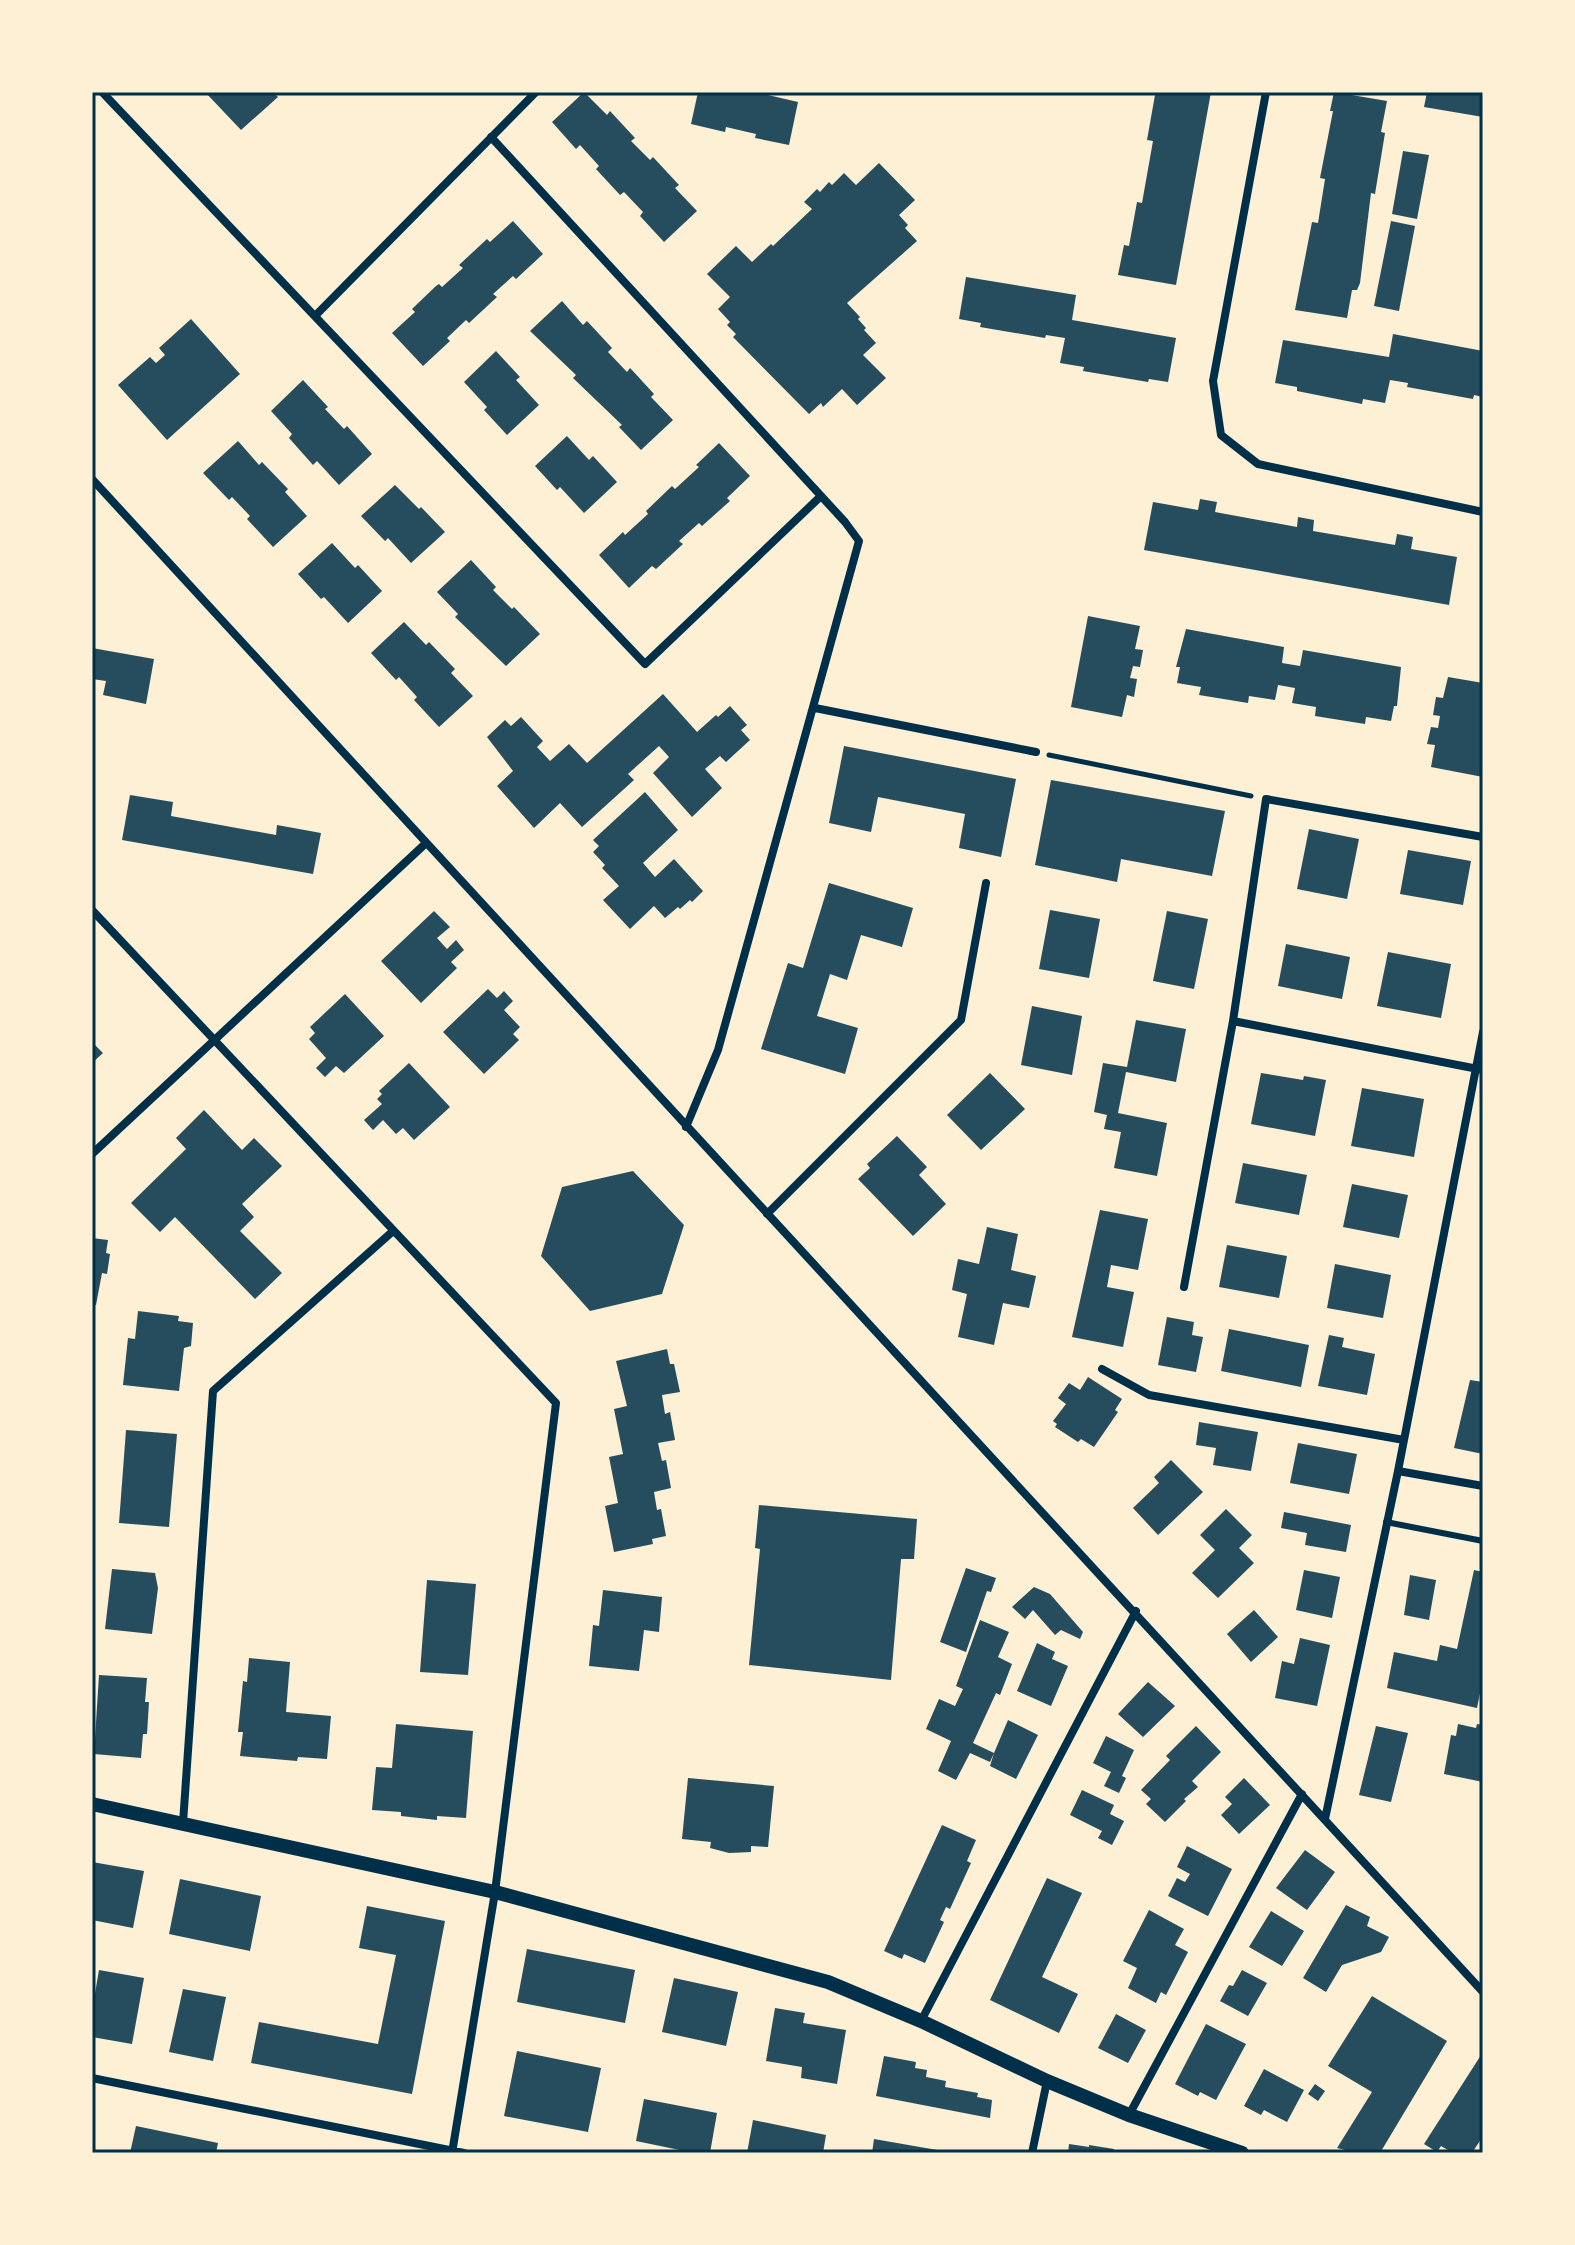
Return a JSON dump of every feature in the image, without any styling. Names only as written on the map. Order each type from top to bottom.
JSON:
[{"type":"street","points":[[102,92],[645,664],[821,496]]},
{"type":"street","points":[[315,316],[536,92]]},
{"type":"street","points":[[1266,92],[1213,381],[1221,435],[1258,464],[1483,512]]},
{"type":"street","points":[[491,137],[845,522],[859,541],[718,1050],[686,1127]]},
{"type":"street","points":[[92,479],[425,844],[1136,1611],[1483,1992]]},
{"type":"street","points":[[815,708],[1036,752]]},
{"type":"street","points":[[1184,1287],[1233,1021],[1266,799],[1483,837]]},
{"type":"street","points":[[92,1154],[425,844]]},
{"type":"street","points":[[767,1214],[961,1020],[986,883]]},
{"type":"street","points":[[92,910],[556,1403],[495,1892],[452,2152]]},
{"type":"street","points":[[1233,1021],[1480,1069]]},
{"type":"street","points":[[1325,1819],[1480,1069],[1483,1032]]},
{"type":"street","points":[[183,1823],[213,1391],[392,1232]]},
{"type":"street","points":[[1102,1369],[1149,1395],[1404,1440]]},
{"type":"street","points":[[1398,1471],[1483,1486]]},
{"type":"street","points":[[921,2021],[1136,1611]]},
{"type":"street","points":[[1129,2115],[1302,1794]]},
{"type":"street","points":[[92,1804],[495,1892],[828,1982],[1129,2115],[1242,2153]]},
{"type":"street","points":[[92,2078],[464,2153]]},
{"type":"street","points":[[1032,2153],[1047,2081]]},
{"type":"lane","points":[[1386,1522],[1483,1541]]},
{"type":"path","points":[[1036,752],[1266,799]]},
{"type":"building","points":[[205,92],[273,92],[278,97],[241,130]]},
{"type":"building","points":[[584,92],[607,115],[610,111],[635,138],[631,141],[650,160],[653,157],[679,185],[675,188],[697,211],[664,242],[640,216],[643,212],[624,192],[620,195],[596,169],[599,166],[580,145],[576,149],[552,122]]},
{"type":"building","points":[[698,92],[768,92],[768,95],[798,102],[789,145],[755,138],[756,134],[726,127],[725,132],[691,124]]},
{"type":"building","points":[[1152,92],[1211,92],[1176,285],[1118,275],[1124,245],[1129,246],[1137,202],[1142,203],[1153,141],[1147,140],[1155,95],[1151,95]]},
{"type":"building","points":[[1334,92],[1387,101],[1381,132],[1385,133],[1375,194],[1371,193],[1360,283],[1357,290],[1352,290],[1347,318],[1295,310],[1312,222],[1318,223],[1325,179],[1320,178]]},
{"type":"building","points":[[1427,92],[1483,92],[1483,117],[1424,107]]},
{"type":"building","points":[[1403,151],[1429,155],[1417,219],[1392,214]]},
{"type":"building","points":[[879,163],[915,200],[899,215],[908,225],[905,228],[917,241],[847,303],[876,343],[863,355],[886,378],[857,405],[842,389],[823,407],[821,403],[809,414],[733,337],[736,334],[727,325],[730,322],[718,309],[730,297],[707,274],[736,246],[752,262],[812,209],[804,202],[817,189],[820,192],[829,182],[832,185],[844,173],[856,185]]},
{"type":"building","points":[[513,221],[543,254],[516,279],[513,276],[493,294],[497,297],[469,323],[466,320],[447,338],[450,341],[423,366],[392,333],[415,312],[412,309],[436,286],[439,284],[442,287],[463,268],[459,265],[487,239],[490,242]]},
{"type":"building","points":[[1391,221],[1415,226],[1399,311],[1374,306]]},
{"type":"building","points":[[966,277],[1076,295],[1072,320],[1176,338],[1168,382],[1149,379],[1148,382],[1083,371],[1084,367],[1060,363],[1065,338],[1046,335],[1045,338],[980,327],[981,323],[959,319]]},
{"type":"building","points":[[562,301],[583,325],[587,321],[612,348],[608,352],[627,372],[630,368],[632,370],[654,394],[651,397],[673,420],[641,450],[619,427],[622,425],[573,378],[576,375],[530,331]]},
{"type":"building","points":[[191,319],[240,374],[167,440],[118,385],[150,357],[156,363],[165,355],[159,348]]},
{"type":"building","points":[[1393,334],[1483,351],[1483,397],[1474,395],[1473,399],[1407,387],[1408,383],[1390,380],[1385,403],[1363,399],[1362,404],[1297,391],[1297,387],[1275,383],[1283,340],[1389,357]]},
{"type":"building","points":[[496,351],[520,377],[516,380],[539,405],[507,435],[464,382]]},
{"type":"building","points":[[303,380],[328,407],[325,409],[344,429],[347,426],[372,454],[339,485],[317,461],[313,465],[289,438],[292,434],[271,411]]},
{"type":"building","points":[[567,436],[589,460],[593,456],[617,482],[584,513],[535,466]]},
{"type":"building","points":[[238,441],[259,465],[262,462],[288,489],[285,492],[307,516],[273,547],[247,519],[250,516],[203,473]]},
{"type":"building","points":[[719,443],[750,476],[727,498],[730,501],[702,526],[699,523],[679,541],[683,544],[656,569],[652,566],[629,588],[599,555],[648,514],[646,511],[672,486],[675,489],[699,467],[696,465]]},
{"type":"building","points":[[395,485],[445,532],[411,563],[388,538],[385,541],[361,516]]},
{"type":"building","points":[[1200,499],[1217,502],[1215,512],[1297,527],[1298,517],[1314,520],[1313,531],[1395,545],[1397,534],[1413,537],[1411,549],[1457,557],[1449,605],[1144,550],[1153,502],[1198,510]]},
{"type":"building","points":[[332,543],[382,591],[348,623],[298,574]]},
{"type":"building","points":[[471,560],[496,587],[493,590],[540,634],[506,666],[455,617],[458,614],[437,592]]},
{"type":"building","points":[[1088,616],[1140,626],[1135,649],[1143,650],[1140,667],[1133,666],[1130,678],[1137,679],[1134,697],[1127,695],[1122,717],[1071,707]]},
{"type":"building","points":[[404,622],[455,669],[451,673],[473,696],[439,727],[414,700],[417,697],[399,677],[396,680],[371,653]]},
{"type":"building","points":[[1186,629],[1284,647],[1282,663],[1300,666],[1303,650],[1401,667],[1397,706],[1394,706],[1391,721],[1366,717],[1365,724],[1315,716],[1316,707],[1292,703],[1295,688],[1278,685],[1275,700],[1249,696],[1248,703],[1199,695],[1201,687],[1177,683],[1180,667],[1176,667]]},
{"type":"building","points":[[92,648],[154,659],[146,704],[103,695],[106,681],[92,679]]},
{"type":"building","points":[[1448,677],[1483,683],[1483,777],[1431,767],[1435,745],[1427,744],[1431,727],[1438,728],[1440,716],[1433,715],[1436,697],[1443,698]]},
{"type":"building","points":[[663,694],[697,732],[730,706],[747,725],[741,730],[750,740],[726,762],[720,756],[705,769],[722,788],[692,817],[653,773],[669,757],[659,746],[628,774],[634,780],[582,827],[560,803],[534,828],[497,786],[513,771],[487,737],[505,720],[511,726],[521,717],[543,741],[537,747],[550,761],[569,744],[587,763]]},
{"type":"building","points":[[844,746],[1016,779],[1001,857],[959,848],[965,814],[878,797],[871,832],[829,823]]},
{"type":"building","points":[[1051,780],[1225,811],[1212,876],[1121,859],[1117,882],[1035,865]]},
{"type":"building","points":[[645,792],[678,830],[643,863],[655,877],[674,859],[703,891],[692,902],[690,900],[680,909],[678,907],[665,918],[654,906],[630,929],[603,900],[619,886],[602,868],[605,865],[593,852],[599,846],[593,840]]},
{"type":"building","points":[[130,795],[173,802],[171,816],[276,835],[277,825],[321,833],[313,874],[122,840]]},
{"type":"building","points":[[1309,829],[1359,839],[1347,899],[1297,889]]},
{"type":"building","points":[[1408,850],[1471,861],[1463,905],[1400,894]]},
{"type":"building","points":[[829,883],[913,908],[902,947],[861,935],[847,980],[830,974],[817,1016],[858,1028],[845,1074],[761,1049],[788,963],[803,968]]},
{"type":"building","points":[[1050,910],[1100,919],[1089,978],[1039,969]]},
{"type":"building","points":[[434,911],[450,927],[437,938],[447,949],[456,940],[464,950],[451,962],[457,968],[421,1003],[381,961]]},
{"type":"building","points":[[1167,911],[1208,919],[1194,989],[1153,981]]},
{"type":"building","points":[[1286,944],[1350,957],[1342,999],[1278,986]]},
{"type":"building","points":[[1388,952],[1451,964],[1441,1018],[1377,1006]]},
{"type":"building","points":[[488,989],[497,998],[504,991],[513,1001],[504,1010],[520,1027],[513,1034],[519,1040],[484,1074],[443,1032]]},
{"type":"building","points":[[345,994],[384,1036],[344,1073],[336,1066],[325,1077],[316,1068],[326,1058],[309,1039],[315,1033],[310,1027]]},
{"type":"building","points":[[1032,1006],[1082,1016],[1072,1075],[1021,1065]]},
{"type":"building","points":[[1136,1020],[1186,1029],[1176,1082],[1126,1072],[1118,1113],[1167,1123],[1157,1176],[1114,1168],[1121,1132],[1104,1129],[1107,1115],[1094,1112],[1103,1063],[1127,1067]]},
{"type":"building","points":[[92,1042],[103,1053],[92,1063]]},
{"type":"building","points":[[409,1063],[450,1107],[414,1140],[403,1128],[396,1134],[383,1120],[373,1130],[364,1120],[382,1104],[377,1099],[382,1094],[379,1091]]},
{"type":"building","points":[[990,1073],[1025,1109],[981,1150],[947,1115]]},
{"type":"building","points":[[1261,1073],[1303,1080],[1304,1076],[1326,1080],[1315,1136],[1251,1124]]},
{"type":"building","points":[[1362,1088],[1424,1099],[1414,1157],[1351,1146]]},
{"type":"building","points":[[204,1110],[242,1150],[254,1138],[282,1166],[242,1204],[254,1217],[240,1231],[282,1273],[255,1299],[175,1217],[160,1232],[131,1203],[186,1149],[176,1138]]},
{"type":"building","points":[[897,1136],[927,1167],[919,1175],[946,1204],[913,1236],[858,1179],[870,1168],[867,1164]]},
{"type":"building","points":[[1243,1163],[1307,1175],[1299,1215],[1235,1203]]},
{"type":"building","points":[[633,1171],[684,1225],[662,1294],[590,1311],[541,1256],[562,1187]]},
{"type":"building","points":[[1352,1184],[1408,1195],[1399,1238],[1343,1227]]},
{"type":"building","points":[[1100,1210],[1148,1219],[1138,1270],[1111,1265],[1107,1287],[1134,1292],[1123,1347],[1072,1337]]},
{"type":"building","points":[[987,1227],[1018,1234],[1011,1270],[1036,1276],[1029,1308],[1003,1303],[994,1345],[958,1337],[967,1294],[952,1290],[958,1259],[979,1264]]},
{"type":"building","points":[[92,1238],[108,1240],[106,1253],[110,1254],[107,1274],[102,1273],[96,1305],[92,1305]]},
{"type":"building","points":[[1227,1245],[1287,1256],[1279,1298],[1219,1287]]},
{"type":"building","points":[[1335,1264],[1391,1275],[1383,1318],[1327,1308]]},
{"type":"building","points":[[138,1311],[179,1316],[178,1321],[193,1323],[191,1346],[184,1348],[179,1391],[123,1385],[128,1338],[135,1339]]},
{"type":"building","points":[[1167,1317],[1194,1322],[1192,1335],[1203,1337],[1196,1372],[1158,1365]]},
{"type":"building","points":[[1229,1329],[1309,1345],[1301,1387],[1221,1371]]},
{"type":"building","points":[[1329,1335],[1344,1338],[1342,1347],[1375,1354],[1367,1395],[1318,1386]]},
{"type":"building","points":[[667,1349],[680,1392],[662,1395],[665,1414],[670,1412],[675,1440],[658,1443],[662,1461],[666,1460],[671,1488],[654,1492],[666,1536],[652,1539],[653,1544],[614,1552],[605,1506],[618,1503],[609,1457],[623,1454],[614,1409],[627,1406],[616,1361]]},
{"type":"building","points":[[1088,1377],[1122,1399],[1115,1410],[1118,1412],[1094,1447],[1081,1439],[1078,1442],[1055,1427],[1057,1424],[1053,1421],[1066,1404],[1058,1398],[1069,1383],[1080,1390]]},
{"type":"building","points":[[1470,1380],[1483,1382],[1483,1454],[1454,1448]]},
{"type":"building","points":[[1199,1422],[1258,1432],[1251,1471],[1213,1465],[1216,1448],[1196,1445]]},
{"type":"building","points":[[126,1430],[177,1434],[169,1527],[119,1523]]},
{"type":"building","points":[[1298,1443],[1357,1454],[1349,1494],[1290,1483]]},
{"type":"building","points":[[1171,1460],[1203,1492],[1158,1535],[1133,1508],[1159,1483],[1154,1477]]},
{"type":"building","points":[[759,1505],[917,1519],[914,1559],[901,1559],[891,1680],[749,1665],[760,1549],[755,1548]]},
{"type":"building","points":[[1226,1509],[1252,1535],[1239,1548],[1254,1563],[1218,1598],[1192,1573],[1215,1550],[1200,1535]]},
{"type":"building","points":[[1284,1512],[1351,1525],[1346,1552],[1305,1545],[1307,1533],[1281,1528]]},
{"type":"building","points":[[966,1568],[996,1578],[991,1592],[987,1591],[966,1652],[940,1642]]},
{"type":"building","points":[[112,1569],[155,1573],[158,1588],[152,1634],[105,1629]]},
{"type":"building","points":[[1304,1570],[1340,1577],[1332,1618],[1296,1610]]},
{"type":"building","points":[[1474,1570],[1483,1572],[1483,1678],[1477,1708],[1387,1688],[1394,1652],[1437,1661],[1440,1645],[1457,1649]]},
{"type":"building","points":[[1410,1575],[1436,1580],[1429,1620],[1404,1615]]},
{"type":"building","points":[[427,1580],[476,1584],[468,1675],[420,1672]]},
{"type":"building","points":[[1034,1587],[1050,1594],[1083,1632],[1080,1639],[1061,1630],[1055,1635],[1033,1610],[1025,1619],[1012,1607]]},
{"type":"building","points":[[603,1590],[662,1597],[659,1632],[644,1630],[639,1671],[589,1666],[593,1625],[599,1626]]},
{"type":"building","points":[[1254,1610],[1278,1637],[1251,1662],[1227,1634]]},
{"type":"building","points":[[980,1620],[1009,1632],[998,1657],[1012,1664],[1000,1695],[996,1693],[973,1743],[994,1753],[990,1762],[970,1753],[956,1780],[938,1771],[951,1741],[926,1729],[939,1699],[955,1706],[963,1689],[956,1686]]},
{"type":"building","points":[[1300,1638],[1330,1645],[1317,1706],[1275,1698],[1282,1661],[1294,1664]]},
{"type":"building","points":[[1037,1643],[1055,1652],[1052,1659],[1068,1666],[1051,1706],[1017,1691]]},
{"type":"building","points":[[249,1658],[290,1662],[286,1712],[331,1716],[327,1759],[298,1757],[297,1761],[240,1756],[243,1732],[238,1732],[243,1681],[247,1682]]},
{"type":"building","points":[[99,1675],[147,1678],[147,1734],[143,1734],[141,1758],[94,1754]]},
{"type":"building","points":[[1148,1682],[1175,1706],[1143,1737],[1118,1714]]},
{"type":"building","points":[[1008,1720],[1038,1735],[1016,1779],[990,1766]]},
{"type":"building","points":[[396,1724],[473,1731],[466,1818],[437,1816],[437,1820],[401,1816],[401,1812],[372,1810],[376,1767],[392,1768]]},
{"type":"building","points":[[1458,1724],[1476,1728],[1477,1724],[1483,1725],[1483,1782],[1444,1774],[1451,1735],[1456,1736]]},
{"type":"building","points":[[1196,1726],[1221,1752],[1192,1781],[1198,1787],[1165,1822],[1146,1804],[1151,1799],[1141,1790],[1170,1760],[1166,1756]]},
{"type":"building","points":[[1376,1726],[1408,1733],[1391,1802],[1359,1795]]},
{"type":"building","points":[[1106,1736],[1134,1750],[1122,1776],[1126,1778],[1119,1793],[1104,1786],[1111,1772],[1093,1763]]},
{"type":"building","points":[[688,1778],[774,1786],[768,1847],[751,1846],[751,1852],[729,1853],[710,1848],[711,1842],[682,1839]]},
{"type":"building","points":[[1244,1778],[1270,1805],[1239,1834],[1221,1815],[1232,1804],[1225,1797]]},
{"type":"building","points":[[1082,1790],[1114,1805],[1110,1814],[1124,1821],[1112,1845],[1098,1838],[1102,1831],[1070,1815]]},
{"type":"building","points":[[942,1825],[976,1840],[967,1861],[971,1863],[950,1909],[946,1907],[940,1920],[944,1922],[925,1963],[904,1954],[902,1959],[884,1951]]},
{"type":"building","points":[[1187,1846],[1232,1869],[1208,1916],[1168,1896],[1177,1878],[1185,1882],[1190,1874],[1177,1867]]},
{"type":"building","points":[[1305,1850],[1335,1872],[1307,1910],[1276,1888]]},
{"type":"building","points":[[92,1862],[144,1871],[133,1928],[92,1920]]},
{"type":"building","points":[[1047,1878],[1082,1893],[1042,1977],[1078,1994],[1059,2033],[990,2000]]},
{"type":"building","points":[[180,1879],[261,1896],[250,1951],[169,1934]]},
{"type":"building","points":[[1346,1905],[1370,1917],[1367,1926],[1389,1937],[1381,1952],[1342,1965],[1326,1992],[1303,1978]]},
{"type":"building","points":[[367,1906],[445,1921],[412,2094],[251,2063],[259,2022],[378,2044],[396,1955],[359,1948]]},
{"type":"building","points":[[1149,1910],[1184,1929],[1175,1945],[1188,1952],[1166,1995],[1161,1992],[1156,2003],[1128,1988],[1137,1968],[1123,1961]]},
{"type":"building","points":[[1271,1911],[1304,1931],[1282,1966],[1249,1947]]},
{"type":"building","points":[[527,1949],[635,1970],[625,2023],[517,2002]]},
{"type":"building","points":[[99,1970],[144,1978],[132,2044],[92,2037],[92,2011]]},
{"type":"building","points":[[1242,1970],[1267,1983],[1248,2016],[1220,2001]]},
{"type":"building","points":[[674,1978],[738,1992],[726,2046],[662,2032]]},
{"type":"building","points":[[183,1989],[226,1997],[213,2061],[169,2052]]},
{"type":"building","points":[[1372,1996],[1447,2041],[1380,2153],[1357,2153],[1337,2148],[1372,2092],[1328,2066]]},
{"type":"building","points":[[775,2008],[805,2013],[803,2023],[846,2030],[837,2084],[801,2078],[802,2067],[766,2061]]},
{"type":"building","points":[[1116,2014],[1146,2030],[1128,2063],[1098,2048]]},
{"type":"building","points":[[1206,2024],[1246,2044],[1216,2100],[1200,2092],[1198,2096],[1175,2084]]},
{"type":"building","points":[[517,2051],[601,2068],[588,2132],[504,2116]]},
{"type":"building","points":[[1483,2052],[1483,2136],[1472,2153],[1453,2153],[1441,2146],[1437,2152],[1424,2144]]},
{"type":"building","points":[[884,2056],[916,2062],[915,2068],[927,2070],[926,2077],[946,2081],[945,2087],[978,2093],[977,2097],[992,2100],[990,2118],[876,2096]]},
{"type":"building","points":[[1264,2069],[1304,2090],[1287,2122],[1264,2110],[1261,2115],[1244,2106]]},
{"type":"building","points":[[1315,2084],[1325,2091],[1318,2101],[1308,2094]]},
{"type":"building","points":[[644,2099],[717,2113],[710,2153],[694,2153],[636,2141]]},
{"type":"building","points":[[753,2120],[826,2135],[823,2153],[747,2153]]},
{"type":"building","points":[[136,2126],[218,2143],[216,2153],[130,2153]]},
{"type":"building","points":[[874,2139],[943,2151],[872,2153]]},
{"type":"building","points":[[1069,2144],[1114,2149],[1113,2153],[1068,2153]]}]
